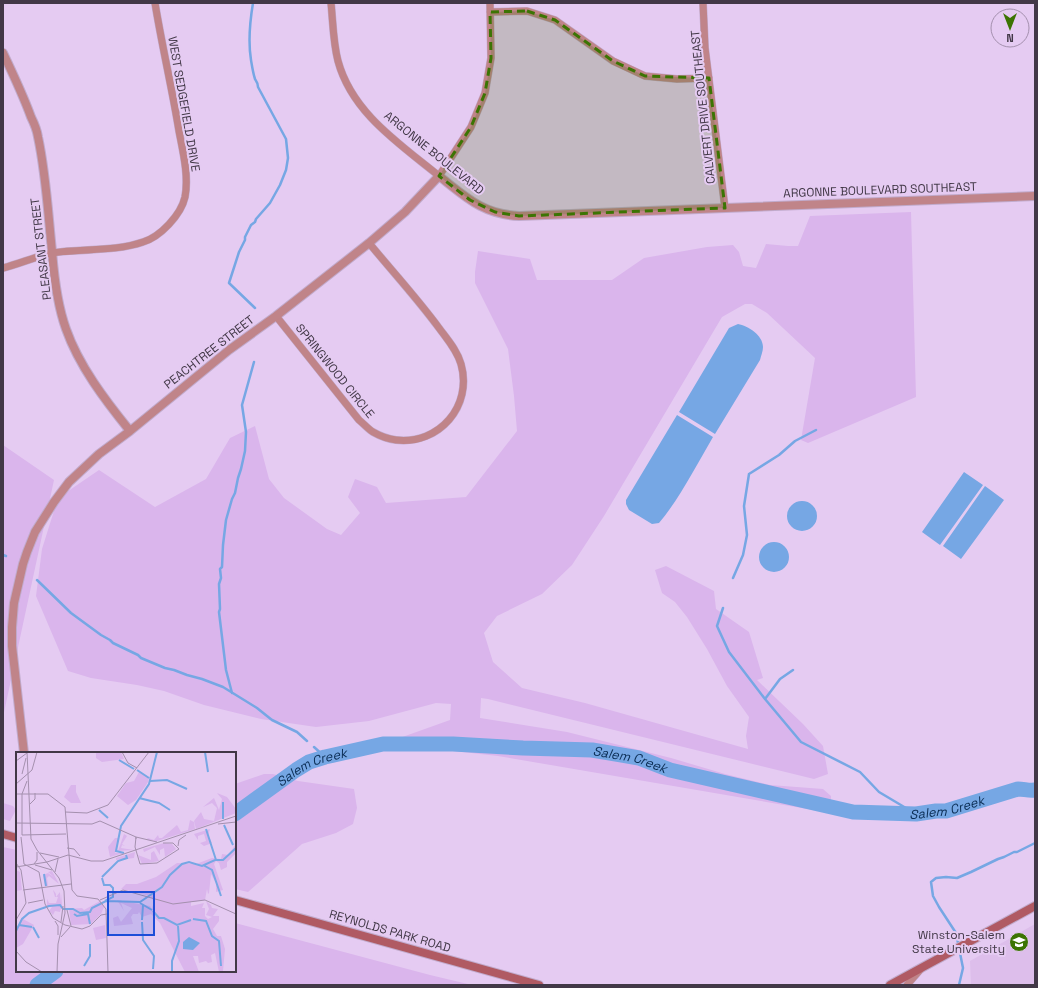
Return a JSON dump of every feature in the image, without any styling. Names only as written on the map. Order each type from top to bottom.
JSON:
[{"type":"main road","points":[[3,834],[16,838]]},
{"type":"main road","name":"REYNOLDS PARK ROAD","points":[[236,900],[539,985]]},
{"type":"main road","points":[[890,985],[1035,906]]},
{"type":"street","name":"WEST SEDGEFIELD DRIVE","points":[[3,268],[52,253],[114,248],[144,242],[158,234],[169,224],[179,211],[184,198],[186,186],[185,171],[176,110],[155,3]]},
{"type":"street","name":"ARGONNE BOULEVARD","points":[[331,3],[338,60],[351,92],[360,105],[389,135],[439,176],[470,200],[482,207],[507,215],[519,216],[725,208]]},
{"type":"street","name":"PEACHTREE STREET","points":[[24,752],[12,646],[12,627],[14,603],[23,564],[35,532],[42,519],[69,482],[99,454],[130,431],[229,350],[276,316],[369,243],[405,212],[439,176],[471,127],[485,92],[490,58],[490,3]]},
{"type":"street","name":"CALVERT DRIVE SOUTHEAST","points":[[703,3],[705,48],[725,208]]},
{"type":"street","points":[[490,12],[527,11],[555,20],[613,61],[645,76],[677,79],[709,78]]},
{"type":"street","name":"PLEASANT STREET","points":[[3,53],[28,108],[38,135],[44,170],[54,281],[61,315],[74,347],[97,386],[105,399],[130,431]]},
{"type":"street","name":"ARGONNE BOULEVARD SOUTHEAST","points":[[725,208],[1035,196]]},
{"type":"street","name":"SPRINGWOOD CIRCLE","points":[[276,316],[360,420],[374,433],[391,439],[403,441],[415,440],[432,433],[442,426],[450,419],[457,409],[461,398],[463,375],[461,364],[456,353],[430,316],[369,243]]},
{"type":"street","points":[[907,985],[922,968]]},
{"type":"highlighted area","points":[[527,11],[555,20],[613,61],[645,76],[709,78],[725,208],[519,216],[495,212],[470,200],[439,176],[471,127],[485,93],[491,58],[490,12]]},
{"type":"shaded area","points":[[911,212],[916,397],[808,443],[801,440],[815,358],[767,313],[752,304],[745,304],[722,317],[604,516],[572,565],[542,594],[497,616],[484,633],[493,662],[522,688],[585,703],[748,749],[746,736],[749,717],[727,686],[707,649],[687,617],[675,602],[662,593],[655,570],[666,566],[714,591],[716,609],[749,632],[763,678],[757,680],[803,724],[823,746],[828,774],[814,779],[488,699],[481,698],[480,718],[567,732],[770,785],[823,789],[831,796],[831,813],[498,756],[418,747],[394,740],[450,720],[451,704],[436,703],[369,721],[316,727],[261,719],[204,705],[164,691],[91,678],[68,671],[36,596],[42,549],[58,498],[99,470],[155,507],[206,479],[230,438],[255,426],[269,479],[284,498],[327,529],[341,535],[360,513],[348,497],[355,479],[377,487],[386,503],[466,497],[517,431],[508,349],[475,283],[478,251],[530,259],[537,280],[612,280],[644,258],[707,247],[733,245],[739,252],[743,266],[756,268],[766,244],[798,246],[810,216]]},
{"type":"shaded area","points":[[3,445],[54,480],[3,717]]},
{"type":"shaded area","points":[[264,774],[273,774],[298,781],[354,789],[357,808],[353,824],[336,833],[302,844],[248,892],[236,889],[236,784]]},
{"type":"shaded area","points":[[3,803],[13,806],[16,810],[10,821],[3,819]]},
{"type":"shaded area","points":[[3,847],[16,850],[16,972],[236,972],[236,923],[472,985],[3,985]]},
{"type":"shaded area","name":"Winston-Salem State University","points":[[1035,924],[1035,985],[971,985],[970,961]]},
{"type":"water","points":[[738,324],[750,329],[758,335],[762,343],[763,350],[760,360],[715,434],[679,412],[729,328]]},
{"type":"water","points":[[677,415],[713,437],[688,482],[667,513],[659,523],[652,524],[629,510],[626,500]]},
{"type":"water","points":[[964,472],[983,485],[940,545],[922,532]]},
{"type":"water","points":[[985,486],[1004,500],[961,559],[943,546]]},
{"type":"water","points":[[802,501],[812,506],[817,516],[812,526],[802,531],[792,526],[787,516],[792,506]]},
{"type":"water","points":[[774,542],[784,547],[789,557],[784,567],[774,572],[764,567],[759,557],[764,547]]},
{"type":"waterway","points":[[253,3],[250,24],[250,53],[253,72],[258,87],[286,139],[288,158],[286,170],[280,185],[270,203],[251,225],[245,237],[229,283],[255,308]]},
{"type":"waterway","points":[[232,693],[226,670],[219,612],[219,584],[221,578],[220,569],[222,567],[226,520],[235,493],[245,451],[246,432],[242,405],[254,362]]},
{"type":"waterway","points":[[733,578],[743,555],[747,535],[744,506],[749,474],[779,455],[795,441],[816,430]]},
{"type":"waterway","points":[[37,580],[71,613],[113,643],[138,655],[141,658],[165,668],[223,687],[257,708],[272,720],[297,732],[307,741]]},
{"type":"waterway","points":[[723,608],[717,626],[729,652],[765,699]]},
{"type":"waterway","points":[[793,670],[780,679],[765,699],[801,742],[860,772],[879,792],[916,814]]},
{"type":"waterway","name":"Salem Creek","points":[[236,813],[309,762],[383,744],[453,744],[592,750],[639,758],[670,770],[853,812],[916,814],[946,811],[1018,789],[1035,790]]},
{"type":"waterway","points":[[314,747],[325,757]]},
{"type":"waterway","points":[[959,985],[963,968],[956,933],[933,896],[931,882],[936,878],[957,878],[1035,843]]},
{"type":"waterway","name":"Salem Creek","points":[[37,985],[55,972]]},
{"type":"place","name":"Winston-Salem State University","points":[[1019,942]]}]
